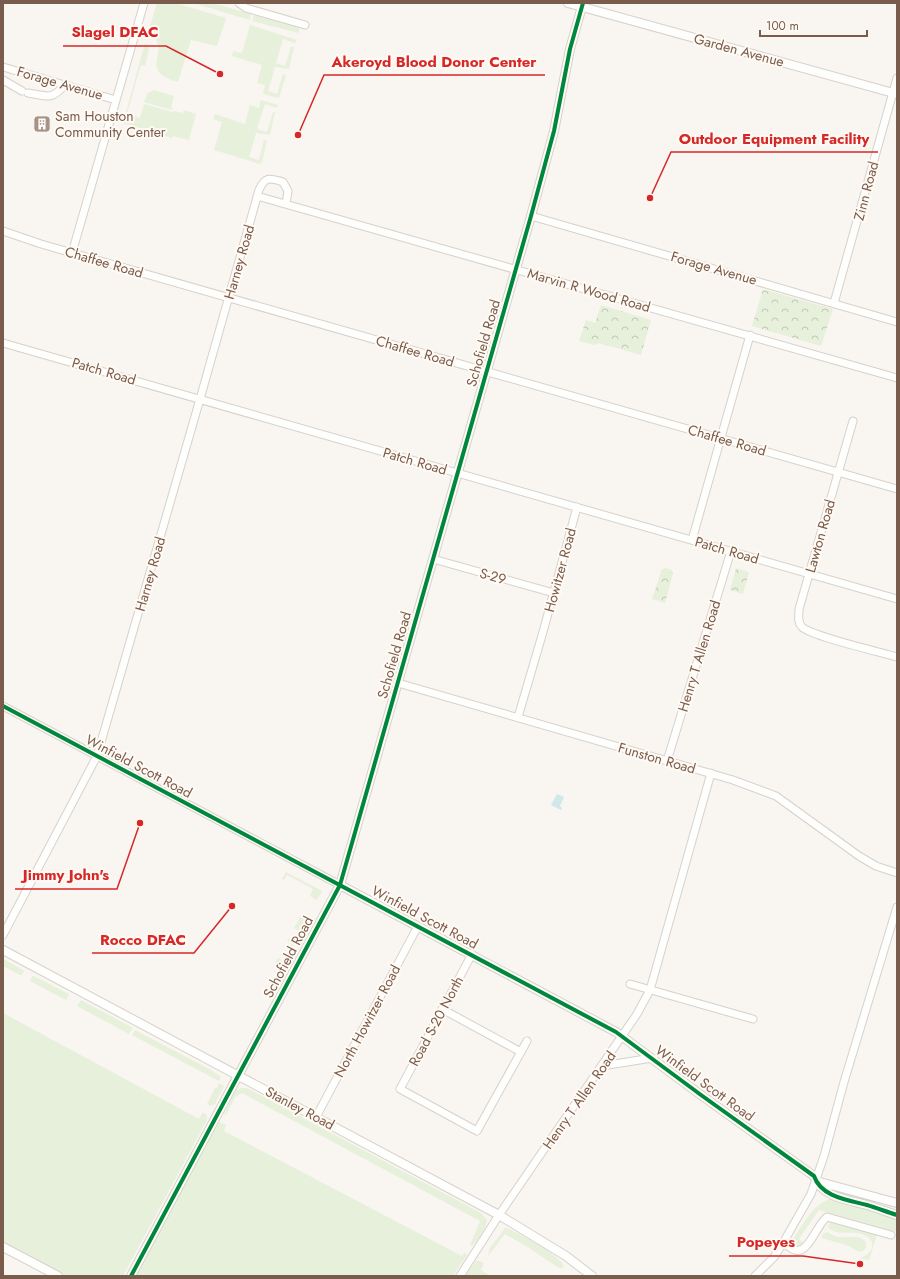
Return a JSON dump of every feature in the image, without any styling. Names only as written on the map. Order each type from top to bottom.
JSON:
[{"type":"street","points":[[72,253],[144,3]]},
{"type":"street","points":[[239,3],[246,8],[305,25]]},
{"type":"street","name":"Garden Avenue","points":[[568,3],[582,5],[895,93]]},
{"type":"street","name":"Schofield Road","points":[[131,1276],[340,885],[531,216],[554,131],[570,49],[582,5]]},
{"type":"street","name":"Forage Avenue","points":[[3,67],[66,84],[116,100]]},
{"type":"street","name":"Zinn Road","points":[[834,303],[895,93],[897,78]]},
{"type":"street","points":[[3,80],[25,92],[51,96],[57,93],[66,84]]},
{"type":"street","name":"Harney Road","points":[[3,935],[97,756],[257,196],[262,183],[270,179],[283,182],[288,191],[286,204]]},
{"type":"street","name":"Marvin R Wood Road","points":[[257,196],[897,378]]},
{"type":"street","name":"Forage Avenue","points":[[531,216],[897,322]]},
{"type":"street","name":"Chaffee Road","points":[[3,231],[72,253],[897,490]]},
{"type":"street","points":[[692,540],[750,335]]},
{"type":"street","name":"Patch Road","points":[[3,343],[897,599]]},
{"type":"street","name":"Lawton Road","points":[[853,421],[799,609],[799,621],[802,627],[825,637],[897,657]]},
{"type":"street","name":"Howitzer Road","points":[[518,717],[577,507]]},
{"type":"street","name":"Henry T Allen Road","points":[[667,761],[731,551]]},
{"type":"street","name":"S-29","points":[[433,559],[554,593]]},
{"type":"street","name":"Funston Road","points":[[398,683],[755,787],[776,796],[859,856],[876,866],[897,873]]},
{"type":"street","name":"Winfield Scott Road","points":[[3,706],[472,954],[623,1036],[701,1096],[814,1176],[815,1180],[896,1203]]},
{"type":"street","name":"Henry T Allen Road","points":[[460,1276],[638,1014],[650,990],[710,774]]},
{"type":"street","points":[[755,1276],[774,1257],[811,1194],[824,1156],[844,1082],[897,907]]},
{"type":"street","name":"North Howitzer Road","points":[[316,1117],[418,926]]},
{"type":"street","name":"Stanley Road","points":[[3,950],[500,1215],[566,1256],[592,1276]]},
{"type":"street","name":"Road S-20 North","points":[[472,954],[400,1089],[477,1131],[521,1052]]},
{"type":"street","points":[[630,984],[753,1019]]},
{"type":"street","points":[[442,1010],[521,1052],[527,1041]]},
{"type":"street","points":[[602,1066],[652,1058]]},
{"type":"street","points":[[815,1180],[825,1190],[843,1200],[897,1215]]},
{"type":"street","points":[[783,1243],[796,1251],[806,1247],[823,1220],[827,1217],[892,1235]]},
{"type":"street","points":[[3,1247],[58,1276]]},
{"type":"green space","points":[[157,3],[175,3],[226,18],[217,46],[191,40],[178,82],[165,77],[159,71],[157,65],[158,45],[156,39],[148,33]]},
{"type":"green space","points":[[193,3],[212,3],[251,14],[250,20]]},
{"type":"green space","points":[[254,15],[299,27],[299,33],[252,21]]},
{"type":"green space","points":[[250,25],[297,40],[295,43],[283,39],[276,63],[285,66],[291,47],[294,47],[289,69],[275,67],[268,91],[277,94],[283,74],[286,75],[279,98],[263,94],[265,85],[257,83],[262,65],[232,56],[233,51],[242,53]]},
{"type":"green space","points":[[145,43],[149,50],[145,66],[141,65],[127,114],[140,118],[144,104],[172,112],[183,113],[184,110],[196,114],[189,140],[173,136],[172,138],[123,123]]},
{"type":"green space","points":[[154,90],[174,96],[171,107],[173,109],[172,110],[144,102],[148,93]]},
{"type":"green space","points":[[261,100],[278,105],[277,108],[265,104],[257,129],[267,132],[273,112],[275,112],[270,135],[256,133],[249,157],[259,160],[264,140],[267,140],[262,162],[260,164],[214,150],[222,122],[213,119],[215,114],[245,124],[250,105],[259,108]]},
{"type":"green space","points":[[763,289],[833,309],[821,346],[752,326]]},
{"type":"green space","points":[[601,305],[651,320],[641,355],[599,343],[594,345],[579,341],[586,320],[595,323]]},
{"type":"green space","points":[[665,568],[672,570],[673,573],[665,603],[652,599],[662,569]]},
{"type":"green space","points":[[736,568],[749,572],[743,594],[730,590]]},
{"type":"green space","points":[[286,872],[322,891],[317,900],[310,896],[313,889],[287,875],[284,880],[282,879]]},
{"type":"green space","points":[[313,907],[299,931],[294,928],[302,914],[308,915]]},
{"type":"green space","points":[[289,938],[295,941],[280,969],[274,965],[278,958],[283,961],[292,944],[287,941]]},
{"type":"green space","points":[[3,959],[23,970],[22,975],[3,966]]},
{"type":"green space","points":[[32,976],[69,994],[66,1000],[30,981]]},
{"type":"green space","points":[[81,1000],[133,1028],[129,1034],[77,1006]]},
{"type":"green space","points":[[3,1013],[199,1119],[203,1112],[207,1115],[207,1120],[123,1276],[65,1276],[3,1243]]},
{"type":"green space","points":[[135,1030],[211,1070],[221,1077],[219,1081],[132,1035]]},
{"type":"green space","points":[[219,1083],[224,1086],[215,1104],[211,1106],[207,1104]]},
{"type":"green space","points":[[247,1088],[481,1213],[487,1220],[482,1233],[473,1245],[470,1245],[480,1221],[242,1093],[235,1097],[226,1115],[224,1115],[236,1090]]},
{"type":"green space","points":[[219,1122],[226,1125],[224,1131],[462,1256],[465,1252],[467,1255],[453,1276],[136,1276]]},
{"type":"green space","points":[[830,1199],[897,1217],[897,1232],[819,1210],[799,1239],[803,1242],[802,1246],[799,1247],[793,1243],[793,1239],[813,1210],[818,1205]]},
{"type":"green space","points":[[832,1222],[877,1235],[869,1260],[859,1258],[869,1253],[871,1250],[871,1240],[863,1234],[836,1232],[828,1227]]},
{"type":"green space","points":[[505,1228],[518,1233],[536,1244],[564,1265],[562,1268],[559,1268],[505,1234],[488,1256],[490,1248]]},
{"type":"green space","points":[[826,1232],[838,1237],[860,1238],[866,1242],[866,1248],[859,1252],[849,1246],[822,1238],[822,1235]]},
{"type":"green space","points":[[476,1261],[484,1263],[481,1270],[491,1276],[465,1276]]},
{"type":"water","points":[[557,794],[564,797],[560,806],[562,808],[561,810],[551,805]]},
{"type":"cycle path","points":[[131,1276],[340,885],[531,216],[554,131],[570,49],[583,3]]},
{"type":"cycle path","points":[[3,706],[616,1032],[814,1176],[823,1189],[829,1193],[897,1215]]},
{"type":"place","name":"Slagel DFAC","points":[[220,74]]},
{"type":"place","name":"Sam Houston Community Center","points":[[42,124]]},
{"type":"place","name":"Akeroyd Blood Donor Center","points":[[298,135]]},
{"type":"place","name":"Outdoor Equipment Facility","points":[[650,198]]},
{"type":"place","name":"Jimmy John's","points":[[140,823]]},
{"type":"place","name":"Rocco DFAC","points":[[232,906]]},
{"type":"place","name":"Popeyes","points":[[860,1264]]}]
